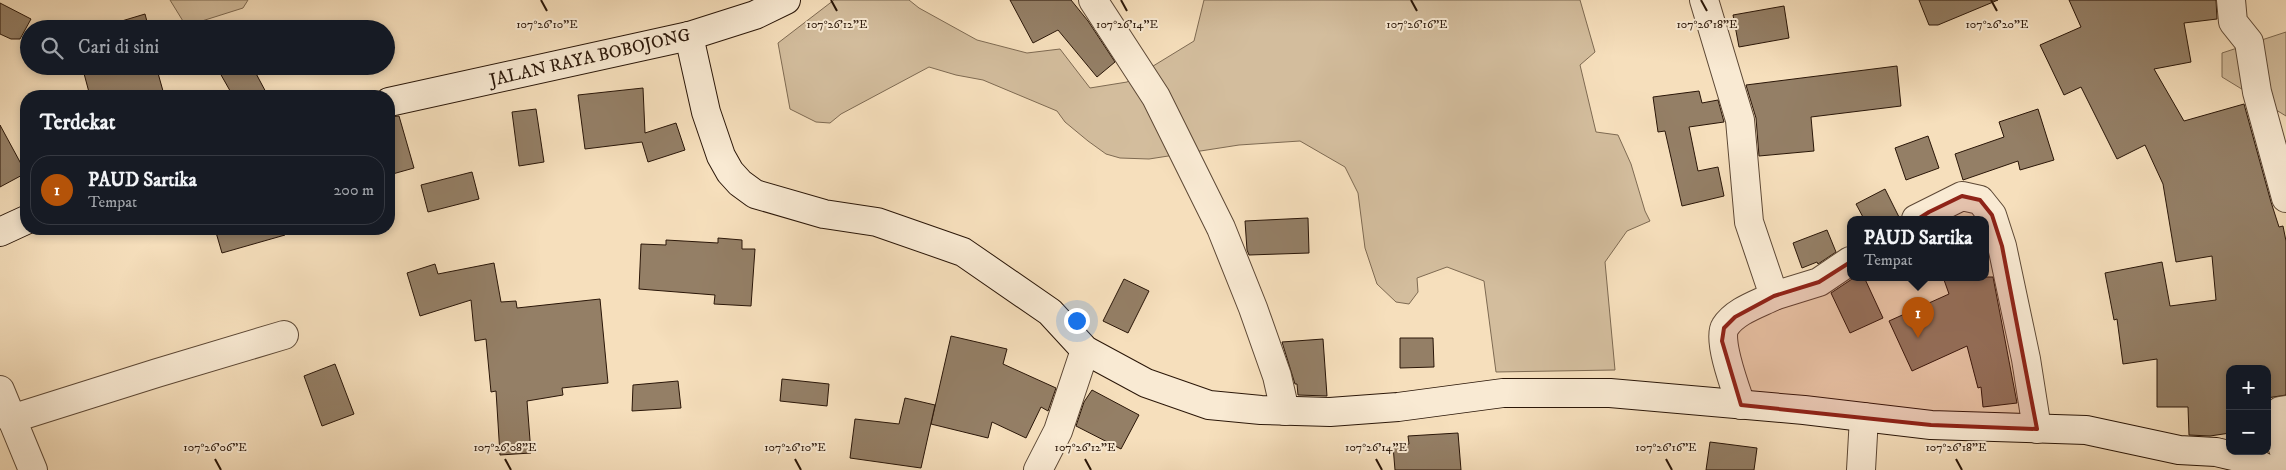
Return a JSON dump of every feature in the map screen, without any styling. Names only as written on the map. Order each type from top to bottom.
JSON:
[{"type":"street","name":"JALAN RAYA BOBOJONG","points":[[395,101],[689,36],[755,15],[786,0]]},
{"type":"street","points":[[1093,0],[1156,97],[1221,228],[1254,308],[1277,376],[1285,411]]},
{"type":"street","points":[[1704,0],[1740,120],[1749,222],[1774,296]]},
{"type":"street","points":[[2231,0],[2233,22],[2249,42],[2257,92],[2286,198]]},
{"type":"street","points":[[689,36],[706,112],[721,156],[730,172],[740,183],[755,194],[824,214],[877,222],[963,252],[1050,312],[1085,350],[1146,382],[1209,405],[1285,411],[1330,412],[1398,407],[1503,393],[1610,393],[1931,425],[2086,430],[2179,450],[2216,452],[2250,460],[2269,470]]},
{"type":"street","points":[[1922,216],[1962,196],[1980,200],[1992,215],[2002,246],[2026,359],[2037,429]]},
{"type":"street","points":[[0,232],[20,223]]},
{"type":"street","points":[[1741,405],[1722,341],[1724,328],[1734,317],[1774,296],[1819,282],[1847,263]]},
{"type":"street","points":[[11,419],[284,335]]},
{"type":"street","points":[[1038,470],[1058,431],[1085,350]]},
{"type":"street","points":[[0,390],[33,470]]},
{"type":"street","points":[[2286,410],[2280,411],[2280,438],[2285,454],[2286,470]]},
{"type":"street","points":[[1861,470],[1864,417]]},
{"type":"highlighted area","points":[[1962,196],[1980,200],[1992,215],[2002,246],[2037,429],[1931,425],[1741,405],[1722,341],[1724,328],[1735,317],[1774,296],[1819,282],[1929,212]]},
{"type":"shaded area","points":[[170,0],[248,0],[243,8],[205,20],[182,20]]},
{"type":"shaded area","points":[[834,0],[909,0],[919,8],[977,40],[1027,53],[1060,49],[1090,88],[1127,82],[1194,41],[1204,0],[1580,0],[1595,52],[1580,65],[1596,132],[1618,135],[1631,164],[1645,211],[1650,221],[1627,231],[1605,262],[1615,370],[1496,372],[1484,281],[1447,267],[1417,278],[1418,292],[1409,304],[1396,302],[1377,284],[1365,248],[1358,193],[1345,167],[1300,141],[1239,145],[1149,159],[1120,158],[1106,154],[1088,141],[1065,122],[1057,111],[983,80],[929,67],[841,114],[830,123],[816,122],[790,109],[778,43]]},
{"type":"shaded area","points":[[2286,32],[2286,116],[2222,77],[2222,53]]},
{"type":"building","points":[[1010,0],[1071,0],[1088,21],[1115,62],[1097,77],[1058,30],[1033,43]]},
{"type":"building","points":[[1919,0],[1998,0],[1938,25],[1929,25]]},
{"type":"building","points":[[2069,0],[2216,0],[2217,19],[2184,23],[2191,62],[2154,69],[2184,121],[2244,104],[2271,202],[2279,227],[2283,226],[2286,241],[2286,395],[2271,397],[2271,365],[2226,365],[2226,434],[2210,436],[2189,435],[2188,407],[2157,407],[2157,359],[2123,364],[2117,319],[2114,320],[2105,273],[2162,262],[2170,306],[2216,300],[2212,256],[2176,262],[2163,184],[2145,145],[2117,159],[2081,87],[2064,95],[2040,45],[2081,27]]},
{"type":"building","points":[[0,3],[31,19],[20,20],[20,39],[11,39],[0,34]]},
{"type":"building","points":[[1784,6],[1789,38],[1739,47],[1733,15]]},
{"type":"building","points":[[145,14],[147,20],[125,20]]},
{"type":"building","points":[[1897,66],[1901,106],[1811,117],[1814,151],[1759,156],[1756,118],[1746,85]]},
{"type":"building","points":[[84,75],[159,75],[163,90],[88,90]]},
{"type":"building","points":[[221,75],[257,75],[265,90],[230,90]]},
{"type":"building","points":[[643,88],[645,133],[676,123],[685,150],[648,162],[642,142],[585,149],[578,95]]},
{"type":"building","points":[[1699,91],[1702,103],[1718,100],[1724,122],[1689,127],[1698,171],[1718,167],[1724,196],[1682,206],[1665,131],[1658,132],[1653,97]]},
{"type":"building","points":[[536,109],[544,162],[519,166],[512,112]]},
{"type":"building","points":[[2038,109],[2054,160],[2020,170],[2018,161],[1963,180],[1955,154],[2004,137],[1999,122]]},
{"type":"building","points":[[395,116],[399,116],[414,168],[395,173]]},
{"type":"building","points":[[0,125],[20,162],[20,176],[0,187]]},
{"type":"building","points":[[1928,136],[1939,168],[1906,180],[1895,148]]},
{"type":"building","points":[[472,172],[479,199],[428,212],[421,185]]},
{"type":"building","points":[[1885,189],[1898,216],[1862,216],[1856,204]]},
{"type":"building","points":[[1308,218],[1309,253],[1249,255],[1245,221]]},
{"type":"building","points":[[1827,230],[1836,252],[1818,264],[1817,262],[1802,268],[1793,243]]},
{"type":"building","points":[[217,235],[285,235],[222,253]]},
{"type":"building","points":[[718,238],[742,240],[742,249],[755,249],[751,306],[714,304],[715,295],[639,289],[641,244],[666,245],[666,240],[718,243]]},
{"type":"building","points":[[494,263],[501,302],[516,301],[517,308],[600,299],[608,383],[562,388],[563,395],[527,401],[531,453],[500,455],[496,391],[491,392],[486,339],[475,341],[471,300],[420,316],[407,273],[435,264],[438,274]]},
{"type":"building","points":[[1989,277],[1993,277],[2017,403],[1983,407],[1981,387],[1978,388],[1967,346],[1912,371],[1889,321],[1949,294],[1944,281],[1989,281]]},
{"type":"building","points":[[1124,279],[1149,291],[1128,333],[1103,321]]},
{"type":"building","points":[[1849,281],[1866,281],[1883,318],[1850,333],[1831,293]]},
{"type":"building","points":[[951,336],[1007,349],[1003,364],[1056,388],[1048,411],[1041,407],[1026,438],[992,422],[988,438],[931,424]]},
{"type":"building","points":[[1400,338],[1433,338],[1434,367],[1400,368]]},
{"type":"building","points":[[1323,339],[1327,396],[1298,395],[1297,384],[1295,384],[1282,342]]},
{"type":"building","points":[[335,364],[354,414],[322,426],[304,376]]},
{"type":"building","points":[[782,379],[829,384],[827,406],[780,401]]},
{"type":"building","points":[[678,381],[681,408],[632,411],[633,385]]},
{"type":"building","points":[[1092,390],[1139,415],[1121,449],[1076,426],[1084,402]]},
{"type":"building","points":[[905,398],[935,405],[921,468],[850,458],[855,419],[899,424]]},
{"type":"building","points":[[1458,433],[1461,470],[1395,470],[1393,446],[1409,444],[1408,436]]},
{"type":"building","points":[[1710,442],[1757,448],[1754,470],[1706,470]]},
{"type":"place","name":"PAUD Sartika","points":[[1918,338]]}]
